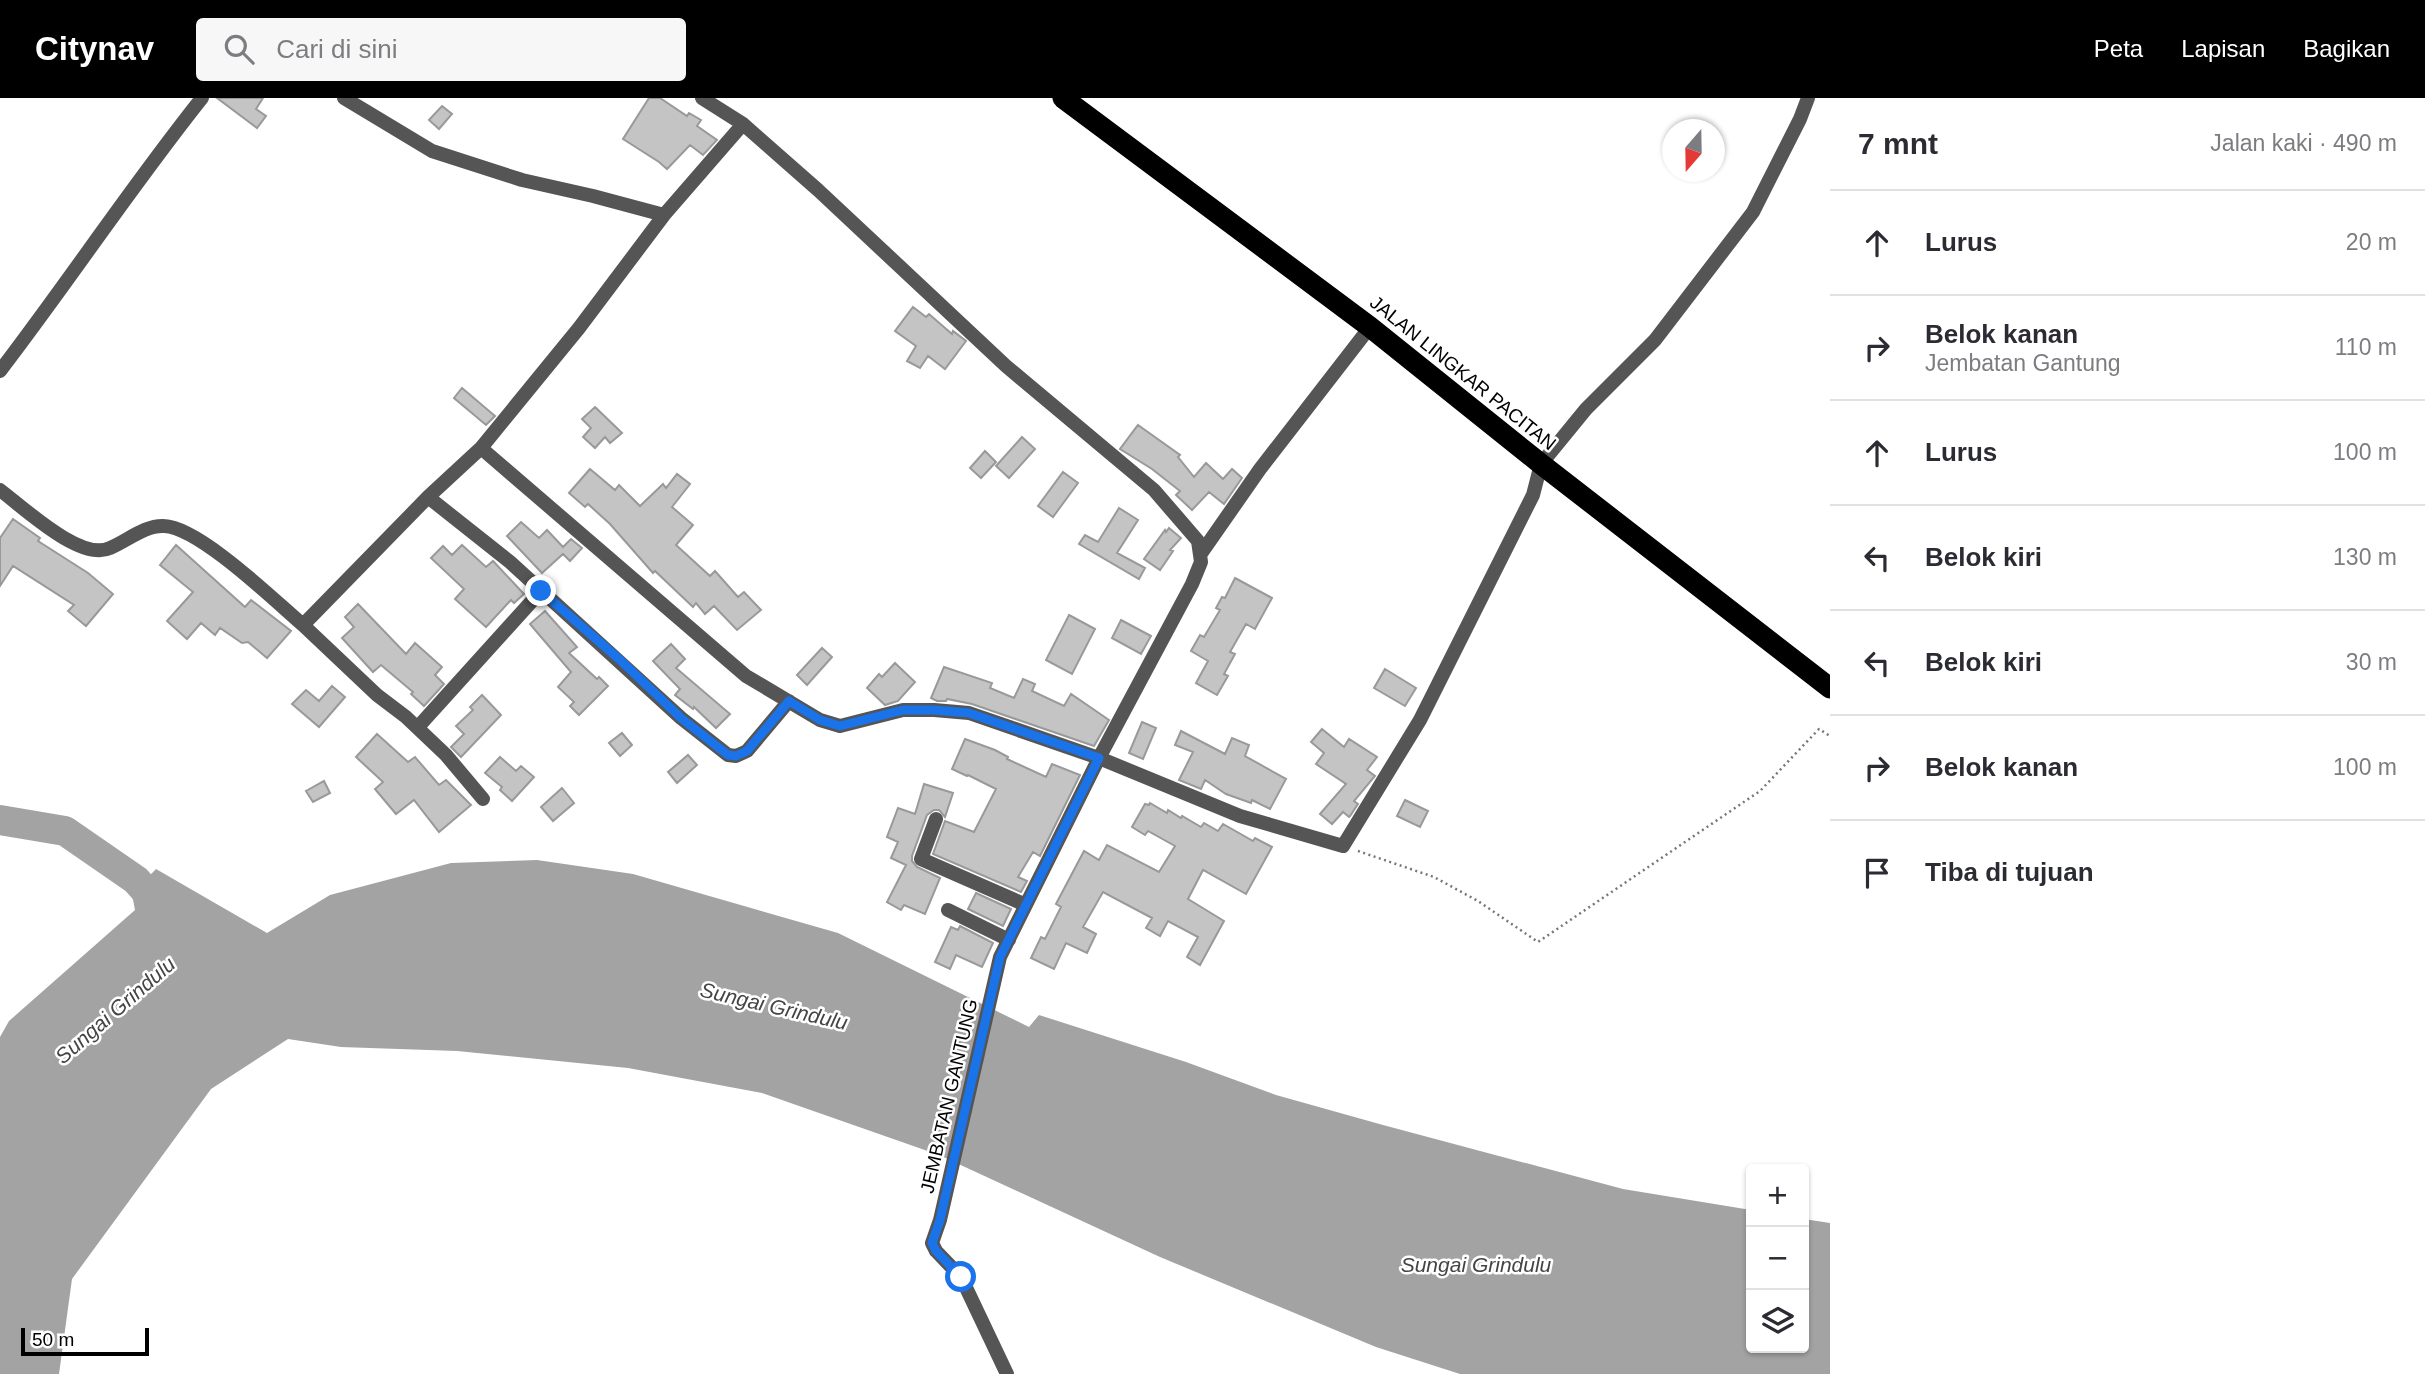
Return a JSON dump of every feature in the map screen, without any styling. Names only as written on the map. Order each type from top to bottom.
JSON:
[{"type":"highway","name":"JALAN LINGKAR PACITAN","points":[[1063,98],[1370,327],[1541,464],[1830,688]]},
{"type":"street","points":[[0,371],[160,150],[202,98]]},
{"type":"street","points":[[344,98],[432,151],[522,180],[593,195],[664,215]]},
{"type":"street","points":[[702,98],[743,124],[818,190],[1006,366],[1154,490],[1198,541],[1200,555]]},
{"type":"street","points":[[481,448],[746,676],[820,720],[840,726],[903,710],[969,713],[1099,758],[1240,816],[1343,846],[1427,708],[1534,495],[1541,464],[1586,409],[1654,340],[1752,212],[1808,98]]},
{"type":"street","points":[[303,625],[428,497],[481,448],[571,338],[664,215],[743,124]]},
{"type":"street","name":"JEMBATAN GANTUNG","points":[[1007,1374],[961,1277],[936,1251],[932,1243],[940,1220],[1000,957],[1099,758],[1192,584],[1200,555],[1260,469],[1370,327]]},
{"type":"street","points":[[0,491],[76,546],[93,551],[106,550],[150,528],[165,526],[188,533],[220,555],[303,625],[377,695],[418,727],[483,799]]},
{"type":"street","points":[[428,497],[510,562],[681,718],[728,755],[736,756],[747,751],[789,701]]},
{"type":"street","points":[[418,727],[541,591]]},
{"type":"street","points":[[936,820],[921,859],[1026,905]]},
{"type":"street","points":[[948,910],[1009,940]]},
{"type":"path","points":[[1343,846],[1434,877],[1478,901],[1538,942],[1759,791],[1819,729],[1830,736]]},
{"type":"water","name":"Sungai Grindulu","points":[[537,860],[633,874],[838,933],[1029,1027],[1039,1015],[1186,1062],[1276,1095],[1383,1125],[1623,1189],[1746,1209],[1746,1353],[1809,1353],[1809,1220],[1830,1223],[1830,1374],[1460,1374],[1376,1347],[1160,1257],[939,1155],[762,1093],[628,1068],[457,1051],[341,1047],[288,1039],[211,1089],[72,1279],[59,1374],[0,1374],[0,1037],[9,1021],[135,910],[132,894],[156,869],[267,933],[330,895],[451,863]]},
{"type":"building","points":[[217,98],[263,98],[256,109],[266,116],[257,128]]},
{"type":"building","points":[[649,98],[660,98],[687,116],[689,113],[701,120],[697,126],[717,140],[703,155],[690,145],[667,169],[623,139]]},
{"type":"building","points":[[442,106],[452,114],[439,129],[429,120]]},
{"type":"building","points":[[913,307],[926,317],[929,314],[952,334],[953,331],[966,341],[945,369],[928,356],[920,368],[907,361],[916,346],[895,331]]},
{"type":"building","points":[[462,388],[495,416],[486,425],[454,398]]},
{"type":"building","points":[[595,407],[622,433],[610,443],[605,437],[595,448],[583,437],[591,428],[582,419]]},
{"type":"building","points":[[1138,425],[1180,455],[1178,457],[1194,477],[1206,463],[1223,479],[1232,469],[1242,478],[1224,504],[1209,492],[1192,510],[1176,495],[1180,491],[1120,449]]},
{"type":"building","points":[[1022,437],[1035,449],[1009,478],[996,466]]},
{"type":"building","points":[[985,451],[996,462],[981,478],[970,468]]},
{"type":"building","points":[[590,469],[615,490],[619,485],[640,506],[663,484],[666,488],[677,474],[690,484],[672,507],[693,525],[676,545],[710,576],[715,571],[738,597],[744,592],[761,610],[737,630],[714,606],[705,614],[696,603],[693,607],[655,571],[653,573],[610,524],[588,504],[585,507],[569,493]]},
{"type":"building","points":[[1063,472],[1078,483],[1053,517],[1038,506]]},
{"type":"building","points":[[1119,508],[1138,520],[1117,553],[1145,568],[1139,579],[1079,544],[1085,535],[1098,542]]},
{"type":"building","points":[[13,519],[40,538],[38,541],[88,573],[113,594],[86,626],[68,611],[74,605],[13,566],[0,586],[0,538]]},
{"type":"building","points":[[521,522],[539,538],[547,530],[563,547],[571,539],[582,548],[570,561],[563,554],[542,573],[507,536]]},
{"type":"building","points":[[1169,528],[1181,538],[1170,550],[1173,551],[1160,570],[1144,559]]},
{"type":"building","points":[[176,545],[245,607],[251,600],[291,631],[267,658],[248,642],[242,643],[220,628],[215,635],[201,623],[187,639],[167,621],[193,592],[160,565]]},
{"type":"building","points":[[462,545],[486,567],[493,561],[524,594],[514,603],[511,600],[486,627],[455,599],[464,589],[431,558],[443,546],[452,555]]},
{"type":"building","points":[[1235,578],[1272,598],[1255,629],[1246,624],[1230,652],[1235,654],[1224,674],[1228,676],[1217,695],[1196,683],[1208,661],[1191,651],[1200,635],[1204,637],[1220,610],[1216,608],[1222,597],[1225,598]]},
{"type":"building","points":[[358,604],[406,654],[415,643],[442,667],[435,675],[444,684],[424,706],[411,694],[413,692],[381,665],[373,672],[342,638],[354,627],[345,617]]},
{"type":"building","points":[[545,611],[577,647],[569,653],[608,686],[579,715],[570,706],[574,702],[558,687],[571,672],[530,624]]},
{"type":"building","points":[[1069,615],[1095,629],[1072,674],[1046,660]]},
{"type":"building","points":[[1121,620],[1151,636],[1141,654],[1112,638]]},
{"type":"building","points":[[671,644],[685,659],[676,668],[730,714],[716,728],[694,707],[693,709],[675,695],[680,689],[653,661]]},
{"type":"building","points":[[822,648],[832,657],[807,685],[797,675]]},
{"type":"building","points":[[895,663],[915,682],[898,701],[885,705],[867,688],[879,674],[882,677]]},
{"type":"building","points":[[944,667],[992,683],[990,688],[1014,698],[1023,679],[1035,684],[1032,691],[1064,706],[1071,694],[1109,720],[1094,746],[972,704],[947,699],[937,701],[931,698]]},
{"type":"building","points":[[1385,669],[1416,688],[1405,706],[1374,688]]},
{"type":"building","points":[[332,686],[345,697],[319,727],[292,704],[306,690],[319,701]]},
{"type":"building","points":[[482,695],[501,715],[461,757],[451,747],[464,734],[456,726],[473,710],[470,707]]},
{"type":"building","points":[[1142,722],[1156,728],[1143,759],[1129,753]]},
{"type":"building","points":[[1322,729],[1344,747],[1349,739],[1377,757],[1367,770],[1375,776],[1354,801],[1358,804],[1350,816],[1343,812],[1332,824],[1320,814],[1346,784],[1316,764],[1324,753],[1311,742]]},
{"type":"building","points":[[1181,731],[1225,754],[1232,738],[1249,745],[1245,756],[1286,779],[1270,809],[1252,800],[1251,803],[1226,794],[1205,780],[1201,789],[1179,780],[1193,752],[1175,745]]},
{"type":"building","points":[[622,733],[632,745],[620,756],[609,743]]},
{"type":"building","points":[[377,734],[408,762],[415,757],[439,785],[446,780],[471,805],[439,832],[414,800],[396,814],[375,789],[383,782],[356,757]]},
{"type":"building","points":[[965,739],[995,750],[1008,757],[1007,759],[1046,777],[1052,764],[1080,775],[1040,856],[1033,852],[1018,877],[1027,881],[1021,892],[933,854],[945,821],[974,832],[996,789],[952,769]]},
{"type":"building","points":[[688,755],[697,765],[677,783],[668,772]]},
{"type":"building","points":[[500,757],[516,771],[521,766],[534,777],[512,801],[500,790],[502,787],[485,773]]},
{"type":"building","points":[[324,781],[330,793],[313,802],[306,791]]},
{"type":"building","points":[[924,784],[953,793],[945,817],[939,810],[927,815],[912,856],[917,867],[940,878],[925,914],[904,905],[901,910],[887,902],[906,865],[891,858],[898,842],[887,837],[898,808],[915,814]]},
{"type":"building","points":[[562,788],[574,803],[553,821],[541,807]]},
{"type":"building","points":[[1405,800],[1428,811],[1420,827],[1397,816]]},
{"type":"building","points":[[1150,803],[1201,827],[1204,823],[1218,831],[1223,824],[1253,841],[1255,838],[1272,847],[1246,894],[1203,870],[1188,899],[1224,921],[1200,965],[1187,957],[1198,937],[1168,921],[1160,936],[1146,928],[1152,918],[1103,892],[1083,927],[1096,934],[1087,953],[1066,943],[1054,969],[1031,958],[1041,937],[1045,939],[1061,907],[1056,904],[1084,851],[1099,860],[1107,845],[1159,872],[1175,846],[1148,831],[1145,835],[1132,827],[1145,804]]},
{"type":"building","points":[[976,893],[1011,909],[1003,926],[968,909]]},
{"type":"building","points":[[960,926],[993,943],[982,967],[956,955],[950,969],[935,962],[951,927],[958,930]]},
{"type":"waterway","points":[[0,820],[65,831],[136,880],[167,915]]},
{"type":"route","points":[[541,591],[681,718],[728,755],[742,755],[747,751],[789,701],[820,720],[840,726],[903,710],[969,713],[1099,758],[1000,957],[940,1220],[932,1243],[936,1251],[961,1277]]}]
